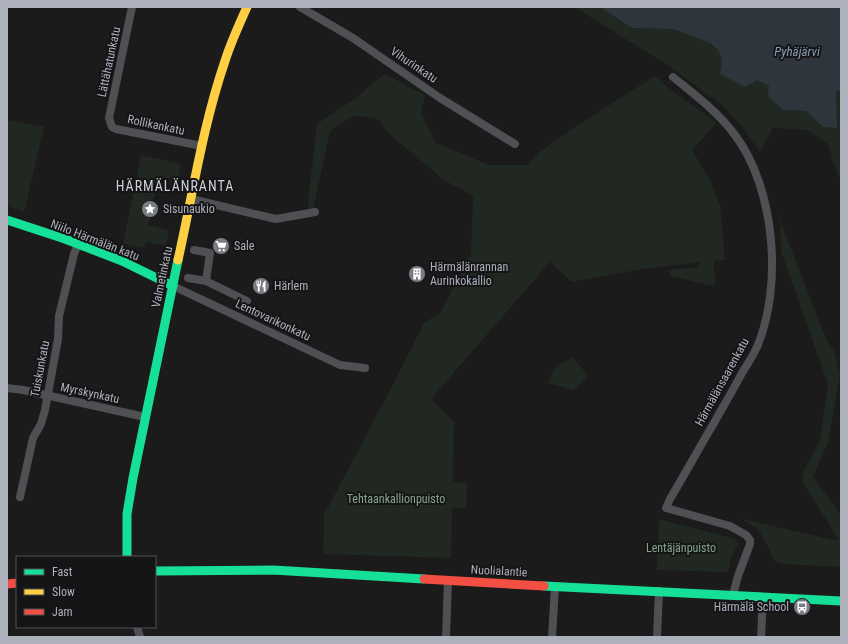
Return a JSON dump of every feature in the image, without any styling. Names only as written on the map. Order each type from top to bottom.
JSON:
[{"type":"street","name":"Lättähatunkatu","points":[[110,122],[109,118],[132,7]]},
{"type":"street","name":"Valmetinkatu","points":[[126,556],[127,514],[133,478],[202,146],[216,86],[232,40],[247,7]]},
{"type":"street","name":"Vihurinkatu","points":[[300,7],[353,38],[440,98],[515,144]]},
{"type":"street","name":"Härmälänsaarenkatu","points":[[673,77],[703,101],[736,135],[751,162],[761,189],[767,210],[770,231],[772,259],[770,297],[766,322],[757,347],[666,508],[730,526],[749,538],[750,544],[738,576],[733,595]]},
{"type":"street","name":"Rollikankatu","points":[[110,122],[116,129],[202,146]]},
{"type":"street","points":[[191,199],[276,219],[315,212]]},
{"type":"street","name":"Niilo Härmälän katu","points":[[7,220],[65,239],[122,261],[172,286]]},
{"type":"street","name":"Tuiskunkatu","points":[[20,497],[33,438],[41,424],[58,339],[59,316],[78,244]]},
{"type":"street","points":[[194,250],[210,253],[206,281]]},
{"type":"street","points":[[188,278],[206,281],[247,301]]},
{"type":"street","name":"Lentovarikonkatu","points":[[172,286],[340,365],[366,368]]},
{"type":"street","name":"Myrskynkatu","points":[[7,388],[23,390],[145,418]]},
{"type":"street","name":"Nuolialantie","points":[[156,571],[273,570],[841,601]]},
{"type":"street","points":[[446,637],[448,580]]},
{"type":"street","points":[[552,637],[555,586]]},
{"type":"street","points":[[657,637],[659,591]]},
{"type":"street","points":[[761,637],[763,597]]},
{"type":"green space","points":[[574,7],[600,7],[633,28],[673,29],[710,43],[718,50],[722,60],[769,86],[783,110],[806,111],[823,127],[835,90],[841,91],[841,177],[838,176],[828,144],[807,130],[773,128],[760,152],[742,127],[722,105],[666,64]]},
{"type":"green space","name":"Tehtaankallionpuisto","points":[[385,74],[425,95],[421,113],[436,143],[489,165],[528,165],[540,152],[572,129],[655,76],[670,89],[717,123],[692,150],[709,178],[720,205],[725,260],[714,261],[716,282],[713,286],[670,276],[670,270],[697,267],[700,262],[642,269],[572,282],[550,262],[431,399],[454,422],[453,482],[467,483],[466,508],[452,508],[451,558],[323,554],[324,515],[424,323],[440,313],[471,254],[473,196],[444,180],[387,132],[378,119],[354,115],[330,131],[311,219],[308,201],[317,124],[353,100]]},
{"type":"green space","points":[[7,120],[44,127],[24,212],[7,206]]},
{"type":"green space","points":[[141,155],[181,164],[178,180],[158,176],[148,225],[169,230],[166,246],[146,242],[144,248],[123,244]]},
{"type":"green space","points":[[780,213],[781,223],[827,341],[834,351],[840,374],[828,443],[813,476],[841,515],[841,567],[783,564],[774,561],[758,529],[742,519],[838,541],[803,483],[803,472],[820,441],[828,384],[781,251]]},
{"type":"green space","points":[[573,357],[588,376],[573,390],[548,383],[556,366]]},
{"type":"green space","name":"Lentäjänpuisto","points":[[659,519],[736,539],[738,544],[731,558],[728,572],[657,570]]},
{"type":"water","name":"Pyhäjärvi","points":[[600,7],[841,7],[841,91],[836,91],[837,128],[823,127],[806,111],[783,110],[768,96],[769,86],[757,80],[745,87],[720,74],[722,60],[718,50],[710,43],[673,29],[633,28]]},
{"type":"traffic: fast","points":[[7,220],[65,239],[122,261],[173,286]]},
{"type":"traffic: fast","points":[[127,556],[127,514],[133,478],[178,260]]},
{"type":"traffic: fast","points":[[156,571],[273,570],[424,579]]},
{"type":"traffic: fast","points":[[544,586],[841,601]]},
{"type":"traffic: slow","points":[[178,260],[210,110],[227,54],[247,7]]},
{"type":"traffic: jam","points":[[424,579],[544,586]]},
{"type":"traffic: jam","points":[[7,584],[16,583]]},
{"type":"place","name":"Sisunaukio","points":[[150,209]]},
{"type":"place","name":"Sale","points":[[221,246]]},
{"type":"place","name":"Härmälänrannan Aurinkokallio","points":[[417,274]]},
{"type":"place","name":"Härlem","points":[[261,286]]},
{"type":"place","name":"Härmälä School","points":[[802,607]]},
{"type":"district","name":"HÄRMÄLÄNRANTA","points":[[175,186]]}]
